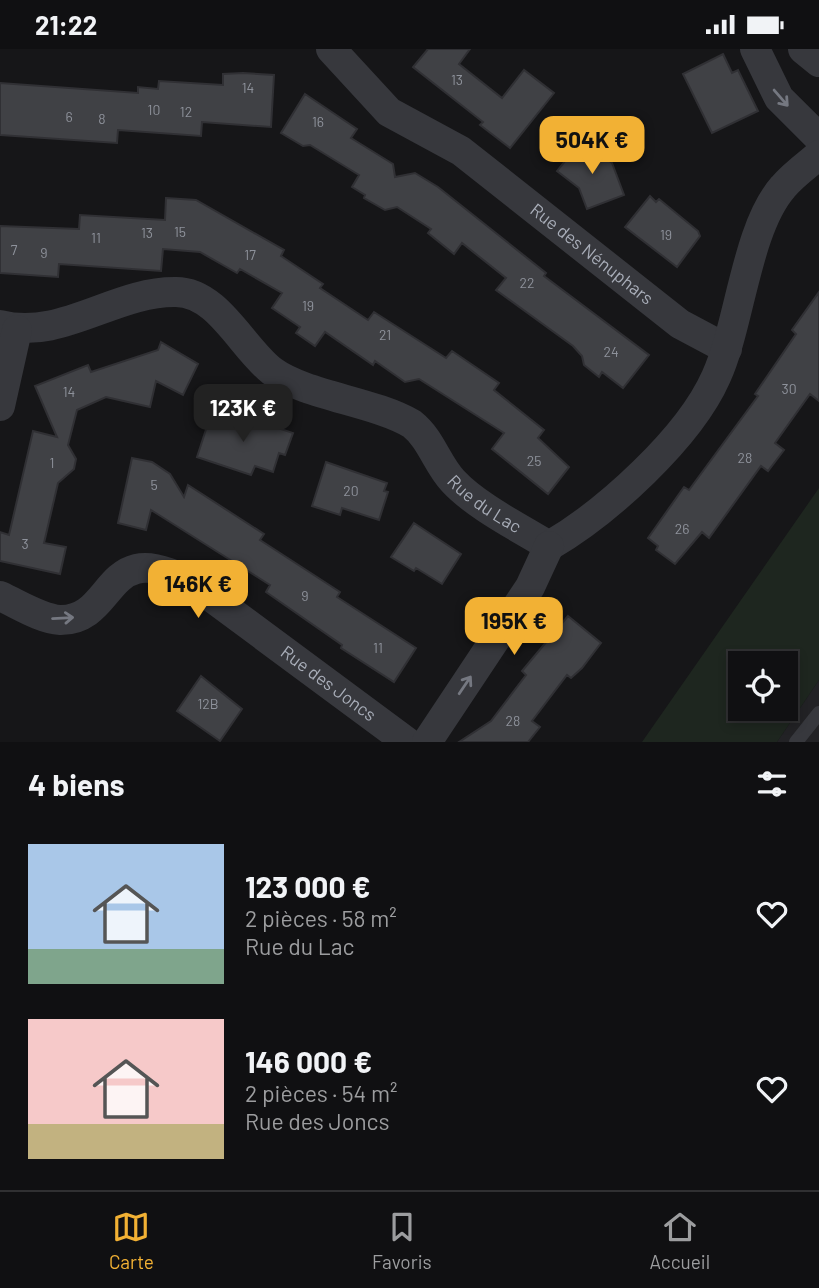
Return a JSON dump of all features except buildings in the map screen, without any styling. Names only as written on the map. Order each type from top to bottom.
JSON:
[{"type":"street","name":"Rue des Nénuphars","points":[[331,49],[390,112],[461,152],[680,324],[727,349]]},
{"type":"street","points":[[755,49],[775,92],[819,138]]},
{"type":"street","points":[[803,49],[819,62]]},
{"type":"street","points":[[427,742],[530,587],[549,546],[598,515],[655,459],[705,397],[727,349],[746,277],[772,202],[782,187],[819,155]]},
{"type":"street","name":"Rue du Lac","points":[[8,327],[40,328],[155,294],[192,294],[212,307],[255,356],[276,374],[412,424],[421,432],[444,470],[460,489],[549,546]]},
{"type":"street","points":[[0,406],[8,327]]},
{"type":"street","name":"Rue des Joncs","points":[[0,596],[50,618],[69,619],[87,611],[127,570],[146,568],[169,574],[199,589],[407,742]]},
{"type":"lane","points":[[796,742],[819,713]]},
{"type":"shaded area","points":[[819,488],[819,680],[798,711],[798,651],[728,651],[728,721],[791,721],[777,742],[642,742]]},
{"type":"shaded area","points":[[819,680],[819,742],[777,742],[791,721],[798,721],[798,711]]}]
